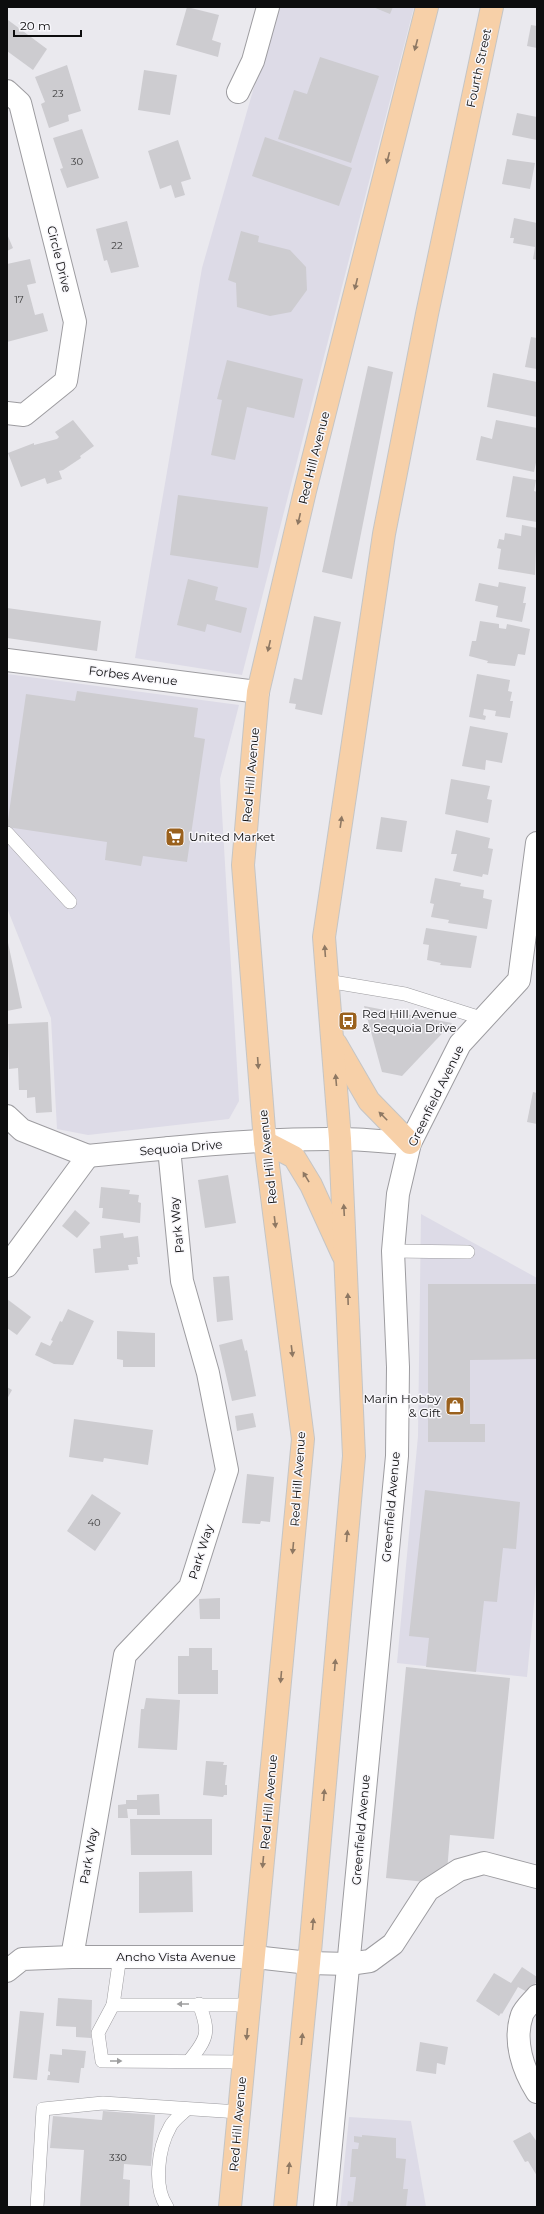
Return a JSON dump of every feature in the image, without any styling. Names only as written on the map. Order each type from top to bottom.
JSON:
[{"type":"main road","name":"Red Hill Avenue","points":[[230,2207],[303,1439],[265,1142],[243,865],[258,692],[397,120],[427,7]]},
{"type":"main road","name":"Fourth Street","points":[[328,981],[324,938],[384,534],[427,314],[492,7]]},
{"type":"main road","points":[[285,2207],[309,1963],[354,1456],[347,1263],[340,1139],[328,981]]},
{"type":"main road","points":[[332,1038],[369,1101],[410,1143]]},
{"type":"main road","points":[[265,1142],[294,1157],[311,1185],[347,1263]]},
{"type":"street","points":[[238,92],[253,61],[268,7]]},
{"type":"street","name":"Circle Drive","points":[[7,91],[20,103],[75,322],[66,381],[16,414]]},
{"type":"street","name":"Forbes Avenue","points":[[7,660],[258,692]]},
{"type":"street","name":"Greenfield Avenue","points":[[325,2207],[397,1456],[398,1367],[393,1251],[398,1194],[410,1143],[460,1044],[484,1019],[528,981],[537,843]]},
{"type":"street","points":[[7,1116],[22,1130],[88,1156],[7,1266]]},
{"type":"street","name":"Sequoia Drive","points":[[88,1156],[169,1148],[265,1142],[340,1139],[410,1143]]},
{"type":"street","name":"Park Way","points":[[72,1957],[125,1655],[190,1587],[227,1470],[208,1372],[182,1281],[169,1148]]},
{"type":"street","name":"Ancho Vista Avenue","points":[[7,1971],[22,1958],[120,1956],[254,1957],[309,1963],[349,1964],[370,1961],[393,1944],[428,1890],[459,1870],[484,1864],[531,1877],[537,1877]]},
{"type":"street","points":[[537,1996],[522,2015],[518,2044],[527,2077],[537,2092]]},
{"type":"lane","points":[[7,834],[70,902]]},
{"type":"lane","points":[[328,981],[405,994],[484,1019]]},
{"type":"lane","points":[[393,1251],[468,1252]]},
{"type":"lane","points":[[120,1956],[113,2005],[98,2033],[102,2061],[244,2062]]},
{"type":"lane","points":[[189,2061],[206,2036],[206,2022],[199,2004]]},
{"type":"lane","points":[[113,2005],[250,2005]]},
{"type":"lane","points":[[37,2207],[43,2109],[103,2103],[239,2112]]},
{"type":"lane","points":[[167,2207],[161,2198],[159,2171],[162,2146],[170,2126],[187,2109]]},
{"type":"shaded area","points":[[277,7],[414,7],[242,675],[135,658],[202,268]]},
{"type":"shaded area","points":[[7,674],[239,705],[220,779],[239,1101],[229,1119],[88,1135],[57,1129],[51,1018],[7,908]]},
{"type":"shaded area","points":[[421,1214],[537,1278],[537,1573],[527,1677],[397,1663],[418,1436]]},
{"type":"shaded area","points":[[349,2117],[411,2121],[426,2207],[340,2207]]},
{"type":"building","points":[[187,7],[219,15],[212,40],[221,43],[218,57],[176,45]]},
{"type":"building","points":[[373,7],[393,7],[390,14]]},
{"type":"building","points":[[8,20],[47,49],[33,70],[7,51]]},
{"type":"building","points":[[531,25],[537,26],[537,48],[527,46]]},
{"type":"building","points":[[320,57],[379,76],[351,163],[278,139],[294,90],[307,94]]},
{"type":"building","points":[[67,65],[81,111],[68,115],[69,121],[49,128],[41,104],[45,102],[35,77]]},
{"type":"building","points":[[144,70],[177,75],[170,115],[138,110]]},
{"type":"building","points":[[517,113],[537,117],[537,140],[512,135]]},
{"type":"building","points":[[82,129],[99,178],[67,188],[60,169],[63,168],[53,138]]},
{"type":"building","points":[[265,137],[352,168],[339,206],[252,176]]},
{"type":"building","points":[[178,140],[191,179],[181,182],[185,195],[175,198],[171,185],[160,189],[148,151]]},
{"type":"building","points":[[507,159],[535,163],[530,189],[502,184]]},
{"type":"building","points":[[514,218],[537,223],[537,260],[533,259],[535,247],[513,243],[514,238],[510,238]]},
{"type":"building","points":[[127,221],[139,267],[111,273],[107,260],[104,261],[96,229]]},
{"type":"building","points":[[241,231],[259,236],[258,242],[290,250],[306,267],[307,290],[291,312],[270,316],[237,307],[236,283],[228,280]]},
{"type":"building","points":[[7,234],[13,248],[7,251]]},
{"type":"building","points":[[30,259],[36,283],[27,285],[35,315],[43,313],[48,331],[7,342],[7,264]]},
{"type":"building","points":[[531,337],[537,338],[537,369],[525,367]]},
{"type":"building","points":[[227,360],[303,379],[294,418],[247,407],[235,460],[211,455],[222,400],[217,399]]},
{"type":"building","points":[[368,366],[393,372],[352,579],[322,572]]},
{"type":"building","points":[[493,373],[537,382],[537,417],[487,407]]},
{"type":"building","points":[[73,420],[94,446],[80,456],[81,458],[59,471],[62,479],[47,484],[45,478],[21,487],[8,453],[34,443],[34,445],[57,439],[59,437],[55,432]]},
{"type":"building","points":[[496,420],[537,428],[537,458],[534,472],[476,460],[481,436],[492,439]]},
{"type":"building","points":[[513,476],[536,480],[534,491],[537,492],[537,522],[506,517]]},
{"type":"building","points":[[178,495],[268,507],[258,568],[170,555]]},
{"type":"building","points":[[522,525],[537,528],[535,575],[498,569],[501,549],[497,548],[499,539],[504,540],[505,533],[521,536]]},
{"type":"building","points":[[188,579],[218,587],[215,600],[247,608],[241,633],[207,624],[205,632],[177,625]]},
{"type":"building","points":[[499,582],[526,587],[523,603],[526,603],[522,622],[496,617],[498,606],[475,601],[479,583],[498,587]]},
{"type":"building","points":[[7,608],[101,621],[97,651],[7,638]]},
{"type":"building","points":[[314,616],[341,622],[322,715],[295,709],[296,704],[289,703],[294,678],[302,680]]},
{"type":"building","points":[[480,621],[499,624],[499,628],[506,629],[507,624],[530,629],[525,655],[518,654],[515,666],[487,663],[488,661],[469,656],[472,641],[476,641]]},
{"type":"building","points":[[477,674],[510,680],[508,691],[512,692],[510,701],[513,701],[510,718],[495,716],[496,711],[484,709],[483,715],[486,716],[485,720],[469,717]]},
{"type":"building","points":[[77,691],[198,708],[194,737],[205,739],[187,862],[143,856],[141,866],[105,860],[107,842],[7,827],[26,694],[75,701]]},
{"type":"building","points":[[470,726],[508,733],[502,763],[486,760],[485,770],[462,766]]},
{"type":"building","points":[[451,779],[490,786],[487,799],[492,800],[488,823],[445,814]]},
{"type":"building","points":[[381,817],[407,821],[402,852],[376,849]]},
{"type":"building","points":[[456,830],[490,838],[488,848],[493,849],[488,875],[483,874],[482,877],[453,871],[457,854],[451,854]]},
{"type":"building","points":[[435,878],[461,883],[460,886],[484,890],[483,898],[492,900],[487,929],[448,923],[449,920],[431,917],[434,904],[430,903]]},
{"type":"building","points":[[426,928],[477,936],[471,968],[440,965],[441,963],[427,960],[429,945],[423,944]]},
{"type":"building","points":[[7,938],[22,1008],[7,1011]]},
{"type":"building","points":[[364,1006],[452,1023],[402,1076],[382,1072]]},
{"type":"building","points":[[48,1022],[52,1112],[36,1113],[35,1097],[27,1098],[27,1090],[19,1090],[18,1068],[9,1069],[7,1024]]},
{"type":"building","points":[[533,1092],[537,1093],[537,1124],[527,1122]]},
{"type":"building","points":[[228,1175],[236,1223],[205,1228],[198,1180]]},
{"type":"building","points":[[101,1187],[130,1190],[129,1194],[139,1195],[138,1202],[141,1203],[140,1223],[102,1218],[103,1208],[99,1208]]},
{"type":"building","points":[[75,1210],[90,1223],[77,1238],[62,1226]]},
{"type":"building","points":[[123,1233],[124,1238],[138,1236],[140,1257],[137,1257],[138,1264],[128,1265],[129,1270],[95,1273],[93,1249],[101,1248],[100,1236]]},
{"type":"building","points":[[229,1276],[233,1320],[217,1322],[213,1277]]},
{"type":"building","points":[[428,1284],[536,1284],[537,1359],[470,1360],[470,1424],[485,1424],[485,1442],[428,1442]]},
{"type":"building","points":[[7,1299],[31,1317],[17,1335],[7,1328]]},
{"type":"building","points":[[68,1309],[94,1321],[73,1365],[54,1364],[35,1355],[41,1342],[50,1346],[53,1341],[51,1340],[60,1321],[62,1322]]},
{"type":"building","points":[[117,1331],[155,1333],[155,1367],[123,1367],[123,1360],[117,1359]]},
{"type":"building","points":[[242,1339],[245,1351],[247,1350],[256,1396],[232,1401],[219,1345]]},
{"type":"building","points":[[7,1387],[12,1390],[7,1399]]},
{"type":"building","points":[[253,1413],[256,1427],[237,1431],[235,1416]]},
{"type":"building","points":[[74,1419],[153,1430],[148,1465],[104,1458],[103,1462],[69,1457]]},
{"type":"building","points":[[247,1474],[274,1477],[270,1522],[261,1521],[260,1524],[242,1523]]},
{"type":"building","points":[[425,1490],[520,1502],[516,1549],[503,1548],[497,1602],[484,1601],[476,1672],[426,1667],[429,1638],[409,1636]]},
{"type":"building","points":[[92,1494],[121,1513],[95,1551],[67,1531]]},
{"type":"building","points":[[220,1598],[220,1619],[200,1619],[199,1599]]},
{"type":"building","points":[[189,1648],[212,1648],[212,1670],[218,1670],[218,1694],[178,1694],[178,1656],[189,1656]]},
{"type":"building","points":[[406,1667],[510,1678],[494,1839],[450,1835],[446,1884],[386,1878]]},
{"type":"building","points":[[146,1698],[180,1700],[177,1750],[138,1748],[141,1709],[144,1709]]},
{"type":"building","points":[[206,1761],[224,1762],[223,1765],[227,1765],[225,1785],[227,1785],[227,1795],[224,1795],[223,1797],[203,1795]]},
{"type":"building","points":[[159,1794],[160,1815],[137,1815],[137,1809],[127,1809],[128,1818],[118,1818],[118,1805],[126,1804],[126,1800],[137,1800],[137,1795]]},
{"type":"building","points":[[130,1819],[212,1819],[212,1855],[131,1855]]},
{"type":"building","points":[[192,1871],[193,1912],[139,1913],[139,1872]]},
{"type":"building","points":[[522,1967],[537,1977],[537,1981],[529,1993],[518,1987],[502,2014],[501,2013],[499,2016],[476,2001],[494,1973],[511,1983]]},
{"type":"building","points":[[58,1998],[92,2000],[91,2038],[76,2037],[76,2027],[56,2026]]},
{"type":"building","points":[[20,2011],[44,2013],[37,2080],[13,2078]]},
{"type":"building","points":[[420,2042],[448,2047],[445,2065],[437,2063],[436,2074],[416,2071]]},
{"type":"building","points":[[62,2049],[86,2051],[84,2068],[81,2068],[79,2083],[47,2080],[48,2075],[50,2075],[50,2072],[48,2071],[50,2054],[62,2055]]},
{"type":"building","points":[[103,2111],[155,2115],[151,2166],[124,2164],[123,2179],[130,2180],[129,2207],[80,2207],[84,2150],[50,2148],[53,2116],[102,2120]]},
{"type":"building","points":[[530,2132],[537,2142],[537,2176],[528,2161],[525,2162],[513,2141]]},
{"type":"building","points":[[362,2135],[396,2138],[396,2158],[406,2159],[403,2189],[408,2189],[406,2207],[347,2207],[348,2201],[353,2202],[356,2177],[350,2177],[352,2149],[358,2149],[359,2143],[354,2142],[354,2136],[362,2137]]},
{"type":"place","name":"United Market","points":[[175,837]]},
{"type":"place","name":"Red Hill Avenue & Sequoia Drive","points":[[348,1021]]},
{"type":"place","name":"Marin Hobby & Gift","points":[[455,1406]]}]
